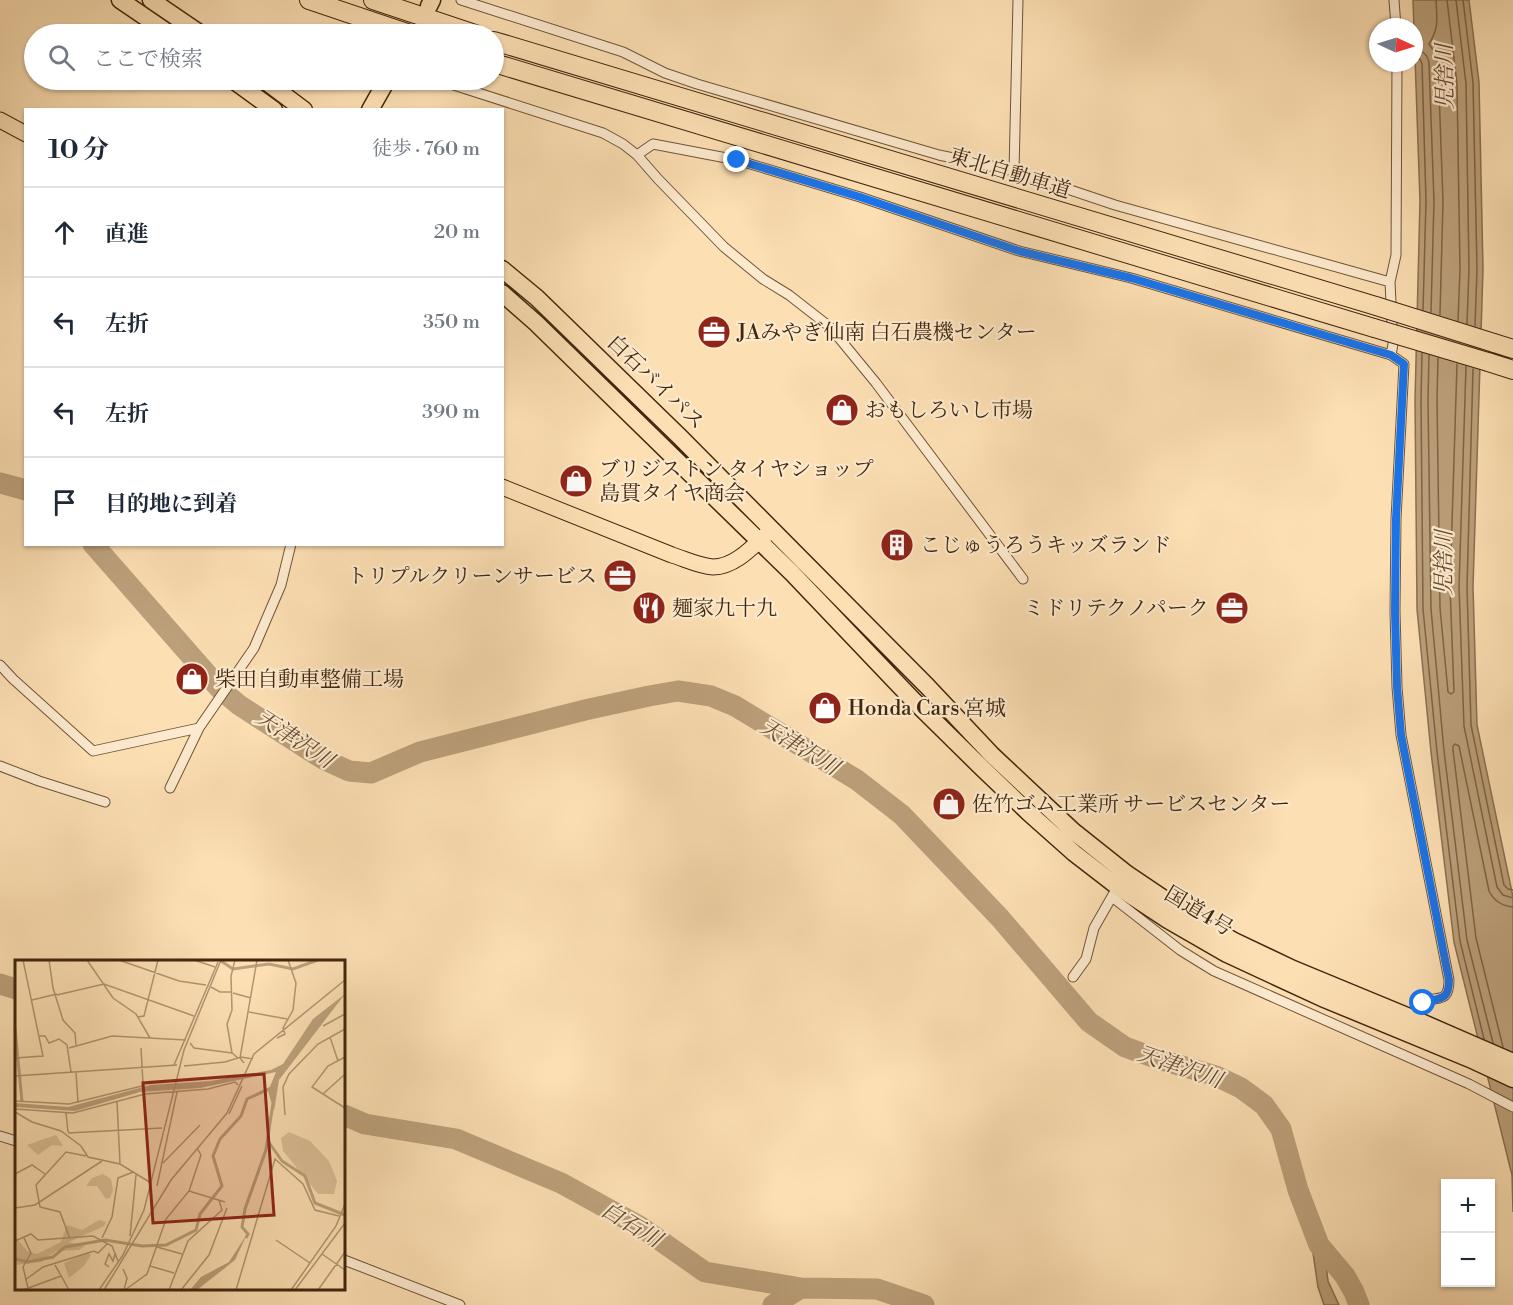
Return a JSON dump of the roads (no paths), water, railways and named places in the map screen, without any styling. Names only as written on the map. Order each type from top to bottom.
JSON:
[{"type":"highway","points":[[120,0],[156,24]]},
{"type":"highway","points":[[151,0],[186,24]]},
{"type":"highway","points":[[309,0],[380,24]]},
{"type":"highway","points":[[373,0],[445,24]]},
{"type":"highway","name":"東北自動車道","points":[[504,44],[1513,349]]},
{"type":"highway","name":"東北自動車道","points":[[504,66],[1513,370]]},
{"type":"highway","points":[[247,90],[271,108]]},
{"type":"highway","points":[[277,90],[301,108]]},
{"type":"highway","points":[[371,108],[381,90]]},
{"type":"highway","name":"白石バイパス","points":[[504,271],[537,298],[672,429],[927,686]]},
{"type":"highway","name":"白石バイパス","points":[[504,295],[536,322],[792,573],[914,701]]},
{"type":"highway","name":"国道4号","points":[[927,686],[992,755],[1073,831],[1119,886],[1202,923],[1293,969],[1513,1062]]},
{"type":"highway","name":"国道4号","points":[[914,701],[1029,813],[1074,853],[1168,920],[1227,954],[1322,998],[1438,1045],[1513,1079]]},
{"type":"main road","points":[[0,120],[24,133]]},
{"type":"main road","points":[[504,488],[696,564],[711,567],[734,562],[771,530]]},
{"type":"street","points":[[461,0],[623,52],[665,73],[697,84],[939,155],[1014,171],[1115,205],[1390,282]]},
{"type":"street","points":[[1014,171],[1018,0]]},
{"type":"street","points":[[1394,0],[1395,18]]},
{"type":"street","points":[[1391,355],[1393,344],[1390,282],[1396,255],[1397,72]]},
{"type":"street","points":[[469,90],[603,133],[637,155],[724,247],[763,279],[789,295],[830,327],[876,383],[1023,579]]},
{"type":"street","points":[[637,155],[653,144],[737,160],[860,197],[1019,251],[1131,278],[1391,355],[1404,364],[1396,519],[1397,687],[1401,735],[1449,980],[1449,992],[1442,998],[1423,1003],[1414,1019]]},
{"type":"street","points":[[170,788],[199,728],[254,648],[281,585],[291,546]]},
{"type":"street","points":[[0,665],[93,751],[199,728]]},
{"type":"street","points":[[0,766],[105,802]]},
{"type":"street","points":[[1073,977],[1086,959],[1094,928],[1119,886],[1180,950],[1214,971],[1469,1084],[1513,1107]]},
{"type":"street","points":[[0,1136],[15,1141]]},
{"type":"street","points":[[345,1260],[460,1305]]},
{"type":"water","name":"児捨川","points":[[1413,0],[1469,0],[1479,82],[1483,269],[1473,587],[1477,725],[1513,897],[1513,1212],[1512,1175],[1454,942],[1431,752],[1417,609],[1415,400],[1420,201],[1416,72],[1423,72],[1423,18],[1414,18]]},
{"type":"water","points":[[1305,1223],[1322,1229],[1328,1281],[1339,1305],[1324,1305]]},
{"type":"waterway","name":"天津沢川","points":[[0,483],[24,489]]},
{"type":"waterway","name":"天津沢川","points":[[95,546],[220,689],[239,705],[323,759],[349,771],[371,773],[420,752],[585,710],[678,691],[711,696],[735,706],[857,780],[902,815],[1000,918],[1089,1022],[1125,1047],[1216,1076],[1241,1088],[1264,1105],[1281,1129],[1298,1190],[1319,1245],[1345,1276],[1359,1305]]},
{"type":"waterway","name":"白石川","points":[[0,984],[15,989]]},
{"type":"waterway","name":"白石川","points":[[345,1115],[365,1124],[456,1139],[561,1183],[641,1227],[705,1272],[801,1288],[877,1289],[924,1305]]},
{"type":"waterway","points":[[773,1305],[801,1288]]},
{"type":"place","name":"JAみやぎ仙南 白石農機センター","points":[[714,332]]},
{"type":"place","name":"おもしろいし市場","points":[[842,410]]},
{"type":"place","name":"ブリジストン タイヤショップ 島貫タイヤ商会","points":[[576,481]]},
{"type":"place","name":"こじゅうろうキッズランド","points":[[897,545]]},
{"type":"place","name":"トリプルクリーンサービス","points":[[620,576]]},
{"type":"place","name":"麺家九十九","points":[[649,608]]},
{"type":"place","name":"ミドリテクノパーク","points":[[1232,608]]},
{"type":"place","name":"柴田自動車整備工場","points":[[192,679]]},
{"type":"place","name":"Honda Cars 宮城","points":[[825,708]]},
{"type":"place","name":"佐竹ゴム工業所 サービスセンター","points":[[949,804]]}]
